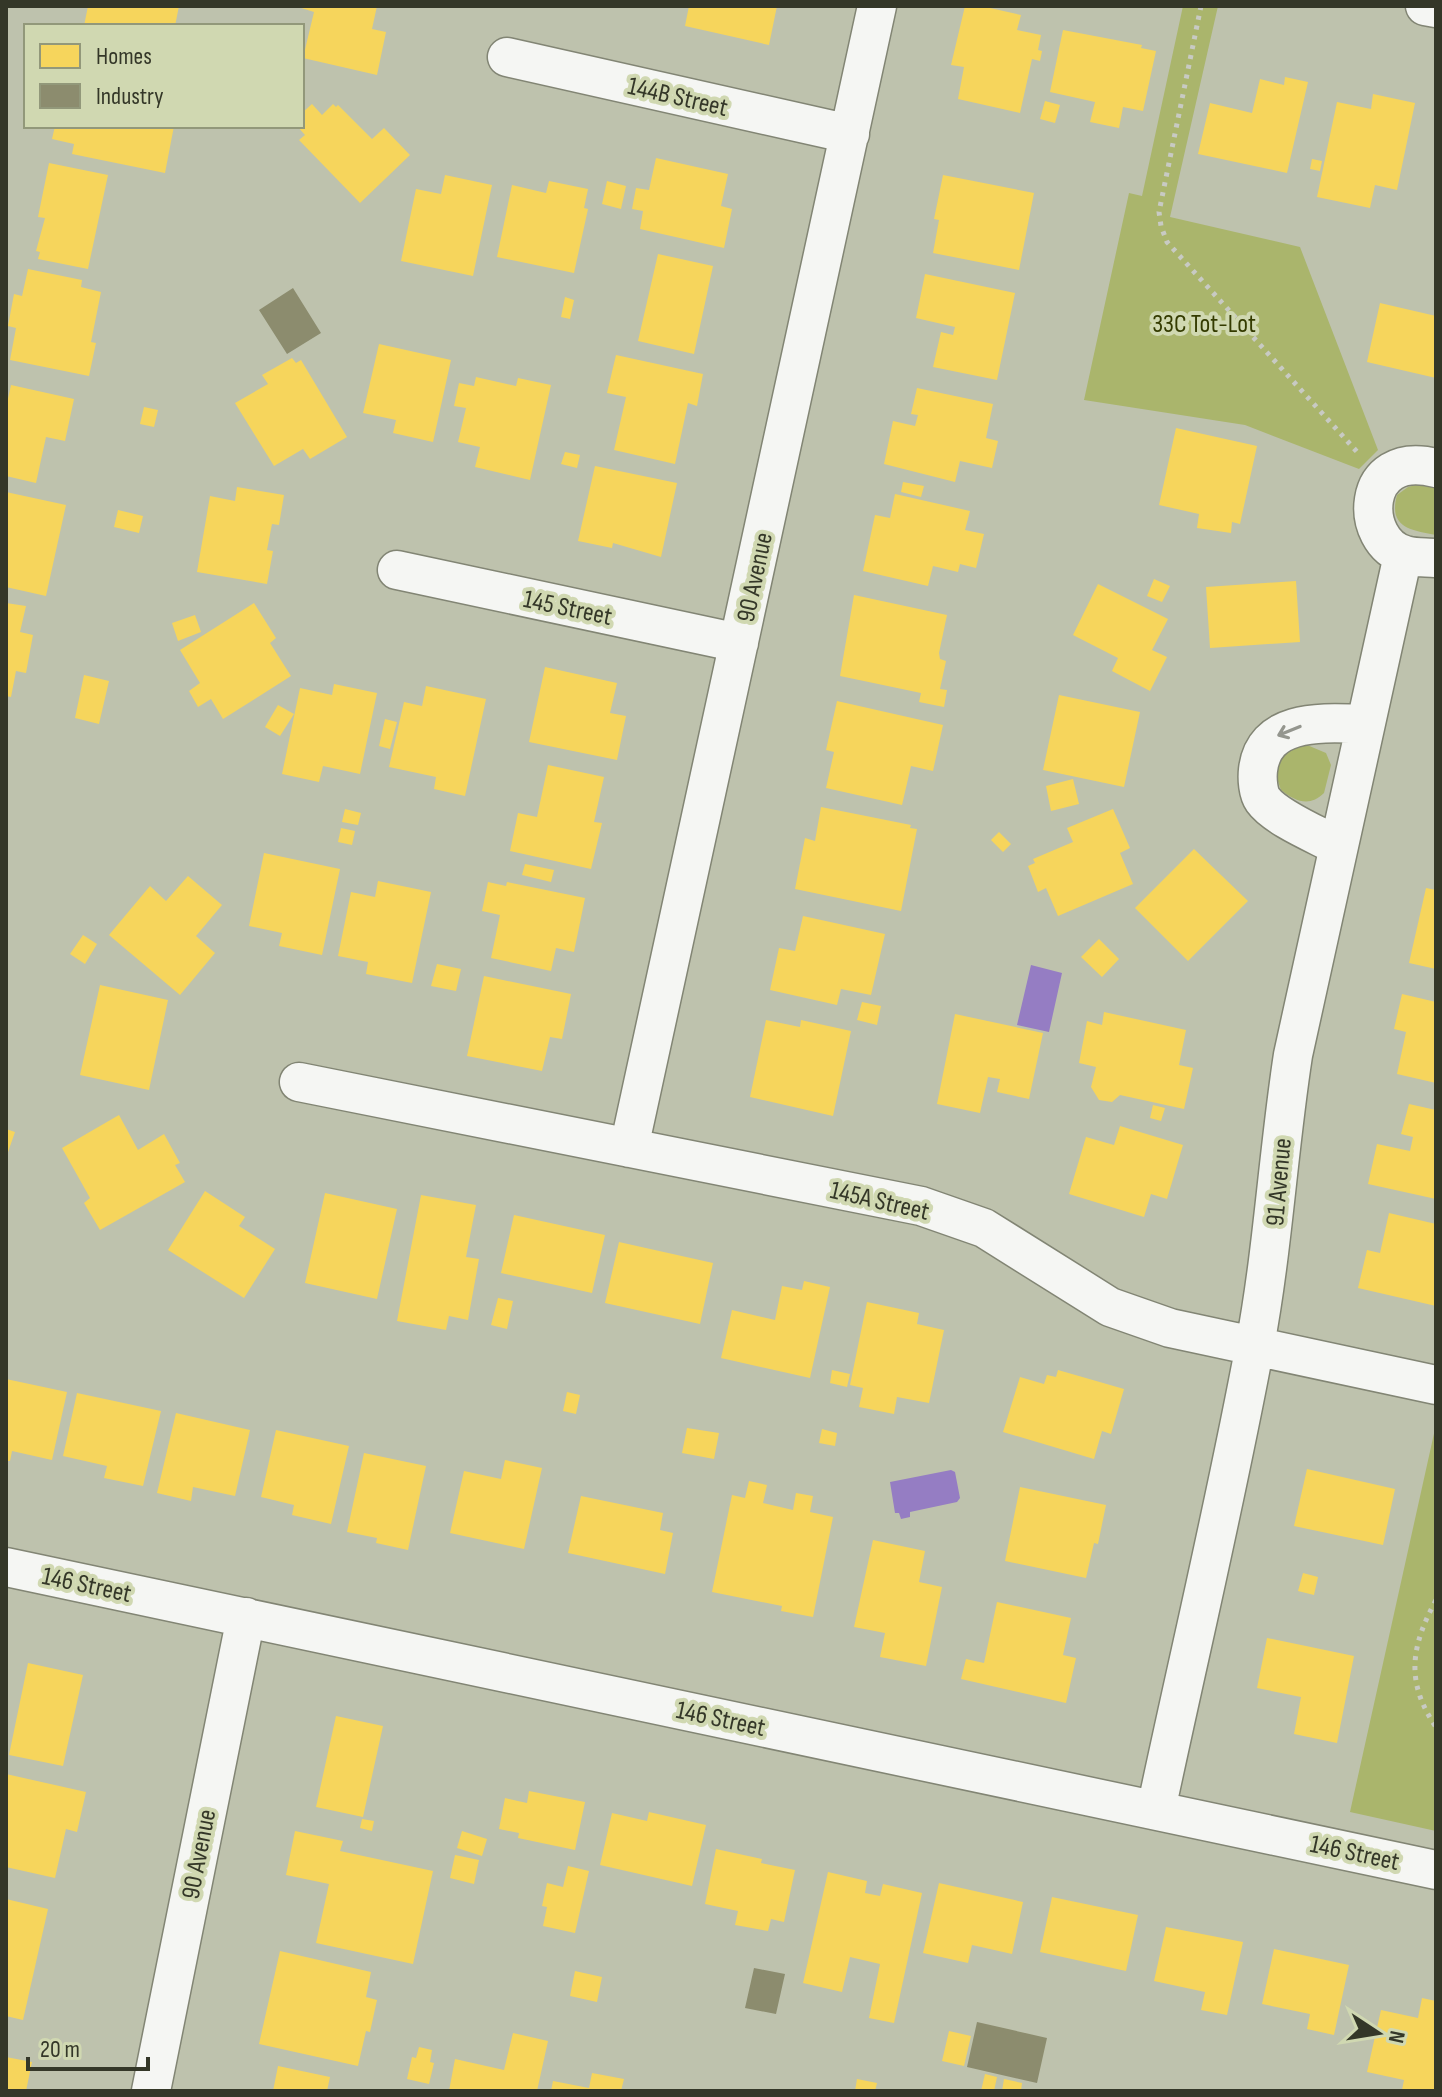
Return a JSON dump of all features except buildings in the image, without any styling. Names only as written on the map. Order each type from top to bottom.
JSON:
[{"type":"street","name":"90 Avenue","points":[[629,1148],[877,6]]},
{"type":"street","points":[[1425,6],[1436,8]]},
{"type":"street","name":"144B Street","points":[[507,57],[850,134]]},
{"type":"street","points":[[1381,479],[1399,467],[1423,465],[1436,468]]},
{"type":"street","name":"91 Avenue","points":[[1156,1810],[1255,1345],[1273,1235],[1283,1122],[1293,1055],[1365,724],[1419,556],[1388,544],[1376,527],[1373,502],[1375,488],[1381,479]]},
{"type":"street","name":"145 Street","points":[[397,570],[739,643]]},
{"type":"street","points":[[1338,846],[1262,800],[1257,779],[1259,759],[1268,742],[1286,728],[1322,723],[1365,724]]},
{"type":"street","name":"145A Street","points":[[299,1082],[921,1206],[984,1228],[1110,1307],[1138,1319],[1436,1385]]},
{"type":"street","name":"146 Street","points":[[6,1567],[1436,1870]]},
{"type":"street","name":"90 Avenue","points":[[151,2091],[246,1617]]},
{"type":"path","points":[[1201,6],[1159,212],[1163,234],[1381,479]]},
{"type":"path","points":[[1436,1600],[1422,1625],[1414,1662],[1416,1686],[1425,1711],[1436,1727]]},
{"type":"green space","name":"33C Tot-Lot","points":[[1183,6],[1218,6],[1170,217],[1300,247],[1378,450],[1359,469],[1245,425],[1084,400],[1129,193],[1142,196]]},
{"type":"green space","points":[[1416,485],[1436,488],[1436,535],[1404,526],[1396,514],[1397,495]]},
{"type":"green space","points":[[1307,745],[1326,753],[1331,765],[1324,793],[1313,800],[1303,801],[1281,790],[1276,776],[1280,756],[1295,746]]},
{"type":"green space","points":[[1436,1429],[1436,1831],[1350,1812]]},
{"type":"shaded area","points":[[1031,965],[1062,973],[1049,1032],[1017,1025]]},
{"type":"shaded area","points":[[951,1470],[955,1472],[960,1498],[957,1502],[910,1512],[910,1517],[901,1519],[899,1513],[895,1513],[890,1482]]}]
